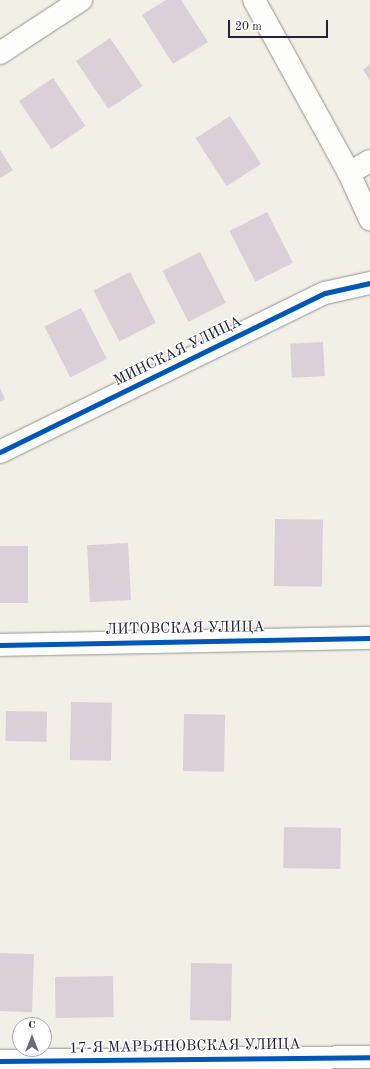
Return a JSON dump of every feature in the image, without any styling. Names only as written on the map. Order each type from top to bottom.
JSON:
[{"type":"street","points":[[0,53],[81,0]]},
{"type":"street","points":[[254,0],[349,173],[370,219]]},
{"type":"street","points":[[349,173],[370,161]]},
{"type":"street","name":"МИНСКАЯ УЛИЦА","points":[[0,452],[325,293],[370,283]]},
{"type":"street","name":"ЛИТОВСКАЯ УЛИЦА","points":[[0,645],[370,638]]},
{"type":"street","name":"17-Я МАРЬЯНОВСКАЯ УЛИЦА","points":[[0,1061],[370,1057]]},
{"type":"building","points":[[166,0],[181,0],[208,42],[173,64],[142,15]]},
{"type":"building","points":[[110,38],[142,86],[108,109],[76,61]]},
{"type":"building","points":[[370,64],[370,80],[363,70]]},
{"type":"building","points":[[53,78],[85,126],[51,149],[19,101]]},
{"type":"building","points":[[230,116],[261,164],[227,186],[196,138]]},
{"type":"building","points":[[0,150],[13,170],[0,178]]},
{"type":"building","points":[[267,212],[293,263],[255,282],[230,231]]},
{"type":"building","points":[[200,252],[226,303],[188,322],[163,271]]},
{"type":"building","points":[[130,272],[156,323],[119,341],[93,291]]},
{"type":"building","points":[[81,308],[107,359],[70,377],[44,327]]},
{"type":"building","points":[[323,342],[325,376],[292,378],[290,344]]},
{"type":"building","points":[[0,388],[5,399],[0,402]]},
{"type":"building","points":[[275,519],[323,520],[322,587],[274,586]]},
{"type":"building","points":[[128,543],[131,600],[90,602],[87,545]]},
{"type":"building","points":[[0,546],[28,546],[28,603],[0,603]]},
{"type":"building","points":[[71,702],[112,703],[111,761],[70,760]]},
{"type":"building","points":[[6,711],[47,712],[46,742],[5,741]]},
{"type":"building","points":[[184,714],[225,715],[224,772],[183,771]]},
{"type":"building","points":[[284,827],[341,828],[340,869],[283,868]]},
{"type":"building","points":[[0,953],[34,954],[32,1012],[0,1011]]},
{"type":"building","points":[[191,963],[232,964],[231,1021],[190,1020]]},
{"type":"building","points":[[113,976],[114,1017],[56,1018],[55,977]]},
{"type":"cycle path","points":[[0,452],[325,293],[370,283]]},
{"type":"cycle path","points":[[0,645],[370,638]]},
{"type":"cycle path","points":[[0,1061],[370,1057]]}]
